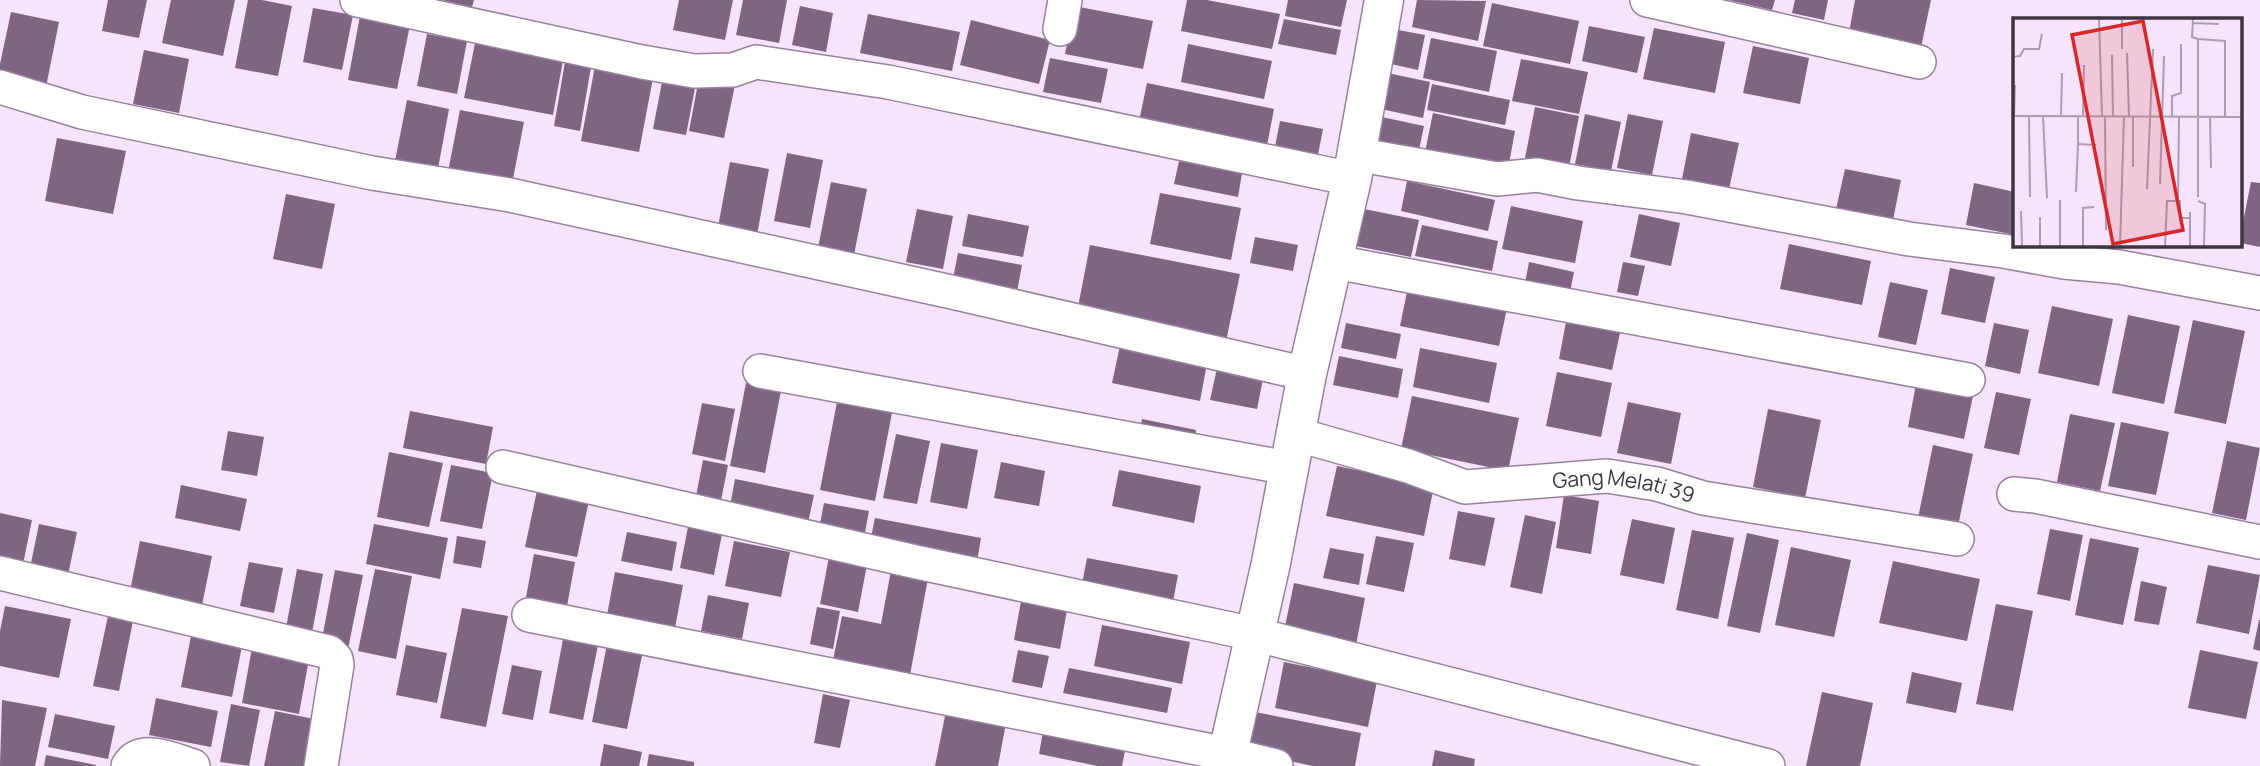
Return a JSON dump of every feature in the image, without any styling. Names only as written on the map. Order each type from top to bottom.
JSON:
[{"type":"street","points":[[357,0],[694,71],[733,70],[756,62],[888,82],[1354,166],[1497,179],[1537,175],[1687,197],[1909,239],[2064,262],[2119,267],[2260,293]]},
{"type":"street","points":[[1226,760],[1271,563],[1307,374],[1335,262],[1384,0]]},
{"type":"street","points":[[1647,0],[1919,62]]},
{"type":"street","points":[[0,87],[82,112],[372,173],[510,195],[1307,374]]},
{"type":"street","points":[[1335,262],[1968,380]]},
{"type":"street","name":"Gang Melati 39","points":[[760,371],[1291,451],[1408,466],[1465,487],[1607,476],[1657,484],[1703,498],[1957,539]]},
{"type":"street","points":[[503,467],[916,562],[1254,634],[1768,766]]},
{"type":"street","points":[[2014,494],[2260,542]]},
{"type":"street","points":[[0,573],[329,652],[336,659],[337,665],[321,766]]},
{"type":"street","points":[[529,615],[1226,760],[1276,766]]},
{"type":"street","points":[[128,766],[139,755],[149,755],[193,766]]},
{"type":"building","points":[[108,0],[147,0],[139,38],[102,31]]},
{"type":"building","points":[[171,0],[235,0],[223,56],[162,43]]},
{"type":"building","points":[[248,0],[292,6],[278,76],[235,68]]},
{"type":"building","points":[[442,0],[474,0],[472,7]]},
{"type":"building","points":[[679,0],[733,0],[725,40],[673,30]]},
{"type":"building","points":[[743,0],[787,0],[779,43],[736,35]]},
{"type":"building","points":[[1187,0],[1207,0],[1280,14],[1272,49],[1181,31]]},
{"type":"building","points":[[1288,0],[1347,0],[1341,27],[1285,16]]},
{"type":"building","points":[[1417,0],[1486,1],[1478,41],[1412,27]]},
{"type":"building","points":[[1729,0],[1775,0],[1772,10]]},
{"type":"building","points":[[1795,0],[1828,0],[1824,20],[1792,13]]},
{"type":"building","points":[[1855,0],[1931,0],[1920,52],[1848,38]]},
{"type":"building","points":[[1492,3],[1579,21],[1570,64],[1483,46]]},
{"type":"building","points":[[800,6],[833,13],[826,52],[792,45]]},
{"type":"building","points":[[1074,6],[1153,21],[1143,69],[1065,54]]},
{"type":"building","points":[[313,8],[353,15],[342,70],[303,62]]},
{"type":"building","points":[[11,12],[59,22],[46,87],[0,79],[0,64]]},
{"type":"building","points":[[868,14],[960,32],[952,71],[860,53]]},
{"type":"building","points":[[360,16],[410,25],[397,89],[348,80]]},
{"type":"building","points":[[1284,19],[1341,30],[1336,55],[1278,44]]},
{"type":"building","points":[[971,20],[1050,40],[1039,84],[960,65]]},
{"type":"building","points":[[1589,26],[1645,37],[1637,73],[1582,61]]},
{"type":"building","points":[[1654,28],[1725,42],[1715,93],[1643,79]]},
{"type":"building","points":[[1398,30],[1425,35],[1418,70],[1391,64]]},
{"type":"building","points":[[427,34],[467,41],[457,94],[417,86]]},
{"type":"building","points":[[476,38],[564,55],[553,115],[464,98]]},
{"type":"building","points":[[1431,38],[1497,51],[1489,92],[1423,78]]},
{"type":"building","points":[[1188,44],[1272,61],[1264,99],[1181,82]]},
{"type":"building","points":[[1753,46],[1809,58],[1800,104],[1743,93]]},
{"type":"building","points":[[144,50],[189,59],[179,113],[133,104]]},
{"type":"building","points":[[1050,58],[1108,69],[1101,103],[1043,92]]},
{"type":"building","points":[[1521,59],[1588,72],[1579,114],[1512,101]]},
{"type":"building","points":[[565,62],[591,67],[580,131],[554,126]]},
{"type":"building","points":[[595,66],[653,78],[639,152],[581,141]]},
{"type":"building","points":[[1383,72],[1430,82],[1423,118],[1376,108]]},
{"type":"building","points":[[663,77],[696,83],[686,135],[653,129]]},
{"type":"building","points":[[699,78],[735,85],[724,138],[689,131]]},
{"type":"building","points":[[1147,83],[1274,109],[1265,156],[1137,131]]},
{"type":"building","points":[[1432,84],[1510,100],[1505,125],[1427,110]]},
{"type":"building","points":[[407,100],[449,109],[437,174],[394,166]]},
{"type":"building","points":[[1535,107],[1579,116],[1569,167],[1525,158]]},
{"type":"building","points":[[460,110],[524,122],[512,184],[448,172]]},
{"type":"building","points":[[1433,113],[1515,131],[1508,169],[1425,152]]},
{"type":"building","points":[[1585,114],[1621,122],[1611,171],[1575,164]]},
{"type":"building","points":[[1628,114],[1663,121],[1652,175],[1617,168]]},
{"type":"building","points":[[1377,116],[1424,126],[1419,150],[1372,141]]},
{"type":"building","points":[[1280,121],[1323,129],[1316,165],[1273,157]]},
{"type":"building","points":[[1691,133],[1739,143],[1729,189],[1682,179]]},
{"type":"building","points":[[57,138],[126,151],[113,214],[45,201]]},
{"type":"building","points":[[787,153],[823,160],[810,228],[774,221]]},
{"type":"building","points":[[1179,161],[1242,173],[1238,197],[1174,184]]},
{"type":"building","points":[[730,162],[769,169],[757,235],[718,227]]},
{"type":"building","points":[[1845,169],[1901,180],[1893,220],[1836,209]]},
{"type":"building","points":[[1407,181],[1495,200],[1488,231],[1401,211]]},
{"type":"building","points":[[831,182],[867,189],[853,260],[817,253]]},
{"type":"building","points":[[2251,182],[2260,183],[2260,247],[2242,243],[2242,227]]},
{"type":"building","points":[[1974,183],[2013,192],[2013,235],[1966,225]]},
{"type":"building","points":[[1160,193],[1241,208],[1231,260],[1150,244]]},
{"type":"building","points":[[286,194],[335,204],[322,269],[273,259]]},
{"type":"building","points":[[1511,206],[1583,221],[1575,263],[1502,249]]},
{"type":"building","points":[[1354,207],[1419,220],[1411,257],[1346,244]]},
{"type":"building","points":[[917,209],[953,216],[943,269],[906,262]]},
{"type":"building","points":[[968,214],[1029,226],[1023,257],[962,246]]},
{"type":"building","points":[[1639,214],[1680,223],[1671,266],[1630,257]]},
{"type":"building","points":[[1422,225],[1498,241],[1492,271],[1415,256]]},
{"type":"building","points":[[1255,237],[1298,245],[1293,271],[1250,263]]},
{"type":"building","points":[[1789,244],[1871,261],[1862,305],[1780,289]]},
{"type":"building","points":[[1090,245],[1240,274],[1225,346],[1076,317]]},
{"type":"building","points":[[958,253],[1022,265],[1015,302],[951,289]]},
{"type":"building","points":[[1529,262],[1574,272],[1569,297],[1524,288]]},
{"type":"building","points":[[1623,262],[1645,266],[1638,296],[1617,292]]},
{"type":"building","points":[[1950,268],[1995,277],[1985,323],[1941,314]]},
{"type":"building","points":[[1890,282],[1928,290],[1916,345],[1878,337]]},
{"type":"building","points":[[1408,287],[1507,308],[1499,346],[1400,326]]},
{"type":"building","points":[[2052,306],[2113,319],[2099,386],[2038,373]]},
{"type":"building","points":[[2128,315],[2180,326],[2164,404],[2112,393]]},
{"type":"building","points":[[2193,320],[2245,331],[2226,424],[2174,413]]},
{"type":"building","points":[[1566,322],[1620,333],[1612,370],[1559,359]]},
{"type":"building","points":[[1346,323],[1401,334],[1396,359],[1341,348]]},
{"type":"building","points":[[1994,323],[2029,330],[2020,374],[1985,366]]},
{"type":"building","points":[[1121,341],[1208,358],[1200,401],[1112,383]]},
{"type":"building","points":[[1420,348],[1497,363],[1489,403],[1413,387]]},
{"type":"building","points":[[1339,356],[1403,369],[1398,398],[1333,385]]},
{"type":"building","points":[[1219,359],[1265,369],[1257,409],[1210,400]]},
{"type":"building","points":[[1557,372],[1612,383],[1601,437],[1546,426]]},
{"type":"building","points":[[1917,379],[1974,391],[1964,439],[1908,427]]},
{"type":"building","points":[[746,383],[781,391],[765,473],[730,466]]},
{"type":"building","points":[[1996,392],[2031,399],[2019,455],[1984,448]]},
{"type":"building","points":[[1412,396],[1519,418],[1508,471],[1401,449]]},
{"type":"building","points":[[837,402],[892,413],[875,501],[820,490]]},
{"type":"building","points":[[1628,402],[1681,413],[1671,464],[1617,453]]},
{"type":"building","points":[[702,403],[735,409],[725,461],[692,454]]},
{"type":"building","points":[[1768,409],[1821,420],[1805,498],[1753,487]]},
{"type":"building","points":[[410,411],[493,427],[486,464],[403,448]]},
{"type":"building","points":[[2070,414],[2115,423],[2100,491],[2057,482]]},
{"type":"building","points":[[1142,419],[1196,430],[1193,447],[1139,436]]},
{"type":"building","points":[[2121,422],[2169,432],[2156,495],[2108,486]]},
{"type":"building","points":[[228,431],[264,437],[257,476],[221,470]]},
{"type":"building","points":[[896,434],[930,441],[917,504],[883,498]]},
{"type":"building","points":[[2227,441],[2260,448],[2246,520],[2212,513]]},
{"type":"building","points":[[941,443],[978,450],[967,509],[930,502]]},
{"type":"building","points":[[1933,445],[1973,454],[1958,526],[1918,518]]},
{"type":"building","points":[[389,452],[443,463],[429,527],[377,517]]},
{"type":"building","points":[[703,460],[728,465],[719,511],[694,506]]},
{"type":"building","points":[[1001,462],[1045,471],[1039,506],[994,498]]},
{"type":"building","points":[[451,465],[493,473],[482,529],[440,521]]},
{"type":"building","points":[[1337,466],[1434,486],[1424,536],[1326,516]]},
{"type":"building","points":[[1119,470],[1201,486],[1194,523],[1112,506]]},
{"type":"building","points":[[735,479],[814,495],[806,532],[728,517]]},
{"type":"building","points":[[181,485],[247,499],[240,531],[175,518]]},
{"type":"building","points":[[538,486],[590,496],[577,557],[525,547]]},
{"type":"building","points":[[1564,495],[1599,501],[1591,554],[1556,548]]},
{"type":"building","points":[[824,503],[869,511],[863,543],[818,534]]},
{"type":"building","points":[[1458,511],[1495,518],[1485,566],[1449,559]]},
{"type":"building","points":[[0,513],[32,520],[23,564],[0,560]]},
{"type":"building","points":[[1525,515],[1556,522],[1542,594],[1510,587]]},
{"type":"building","points":[[875,518],[981,538],[976,567],[869,547]]},
{"type":"building","points":[[1632,519],[1675,528],[1664,584],[1620,575]]},
{"type":"building","points":[[39,524],[77,532],[68,575],[30,568]]},
{"type":"building","points":[[374,524],[448,538],[440,579],[366,564]]},
{"type":"building","points":[[688,527],[722,534],[714,575],[680,568]]},
{"type":"building","points":[[2050,529],[2083,535],[2070,601],[2037,594]]},
{"type":"building","points":[[1692,530],[1734,538],[1718,619],[1676,610]]},
{"type":"building","points":[[627,532],[677,542],[672,571],[621,561]]},
{"type":"building","points":[[1747,533],[1779,540],[1760,633],[1727,626]]},
{"type":"building","points":[[457,536],[486,541],[481,568],[453,563]]},
{"type":"building","points":[[1376,536],[1414,543],[1404,592],[1366,584]]},
{"type":"building","points":[[2090,538],[2139,548],[2123,625],[2075,615]]},
{"type":"building","points":[[140,541],[212,556],[202,605],[130,591]]},
{"type":"building","points":[[734,541],[790,552],[781,597],[725,586]]},
{"type":"building","points":[[1791,547],[1851,560],[1834,637],[1775,625]]},
{"type":"building","points":[[1330,548],[1364,554],[1359,585],[1323,578]]},
{"type":"building","points":[[534,554],[575,562],[567,606],[526,597]]},
{"type":"building","points":[[829,557],[867,565],[858,612],[820,604]]},
{"type":"building","points":[[1087,558],[1178,575],[1172,607],[1081,589]]},
{"type":"building","points":[[1893,561],[1980,579],[1967,641],[1879,623]]},
{"type":"building","points":[[249,562],[283,568],[274,613],[240,606]]},
{"type":"building","points":[[892,565],[929,573],[910,675],[833,660],[842,616],[881,624]]},
{"type":"building","points":[[2208,565],[2260,575],[2249,634],[2196,623]]},
{"type":"building","points":[[297,569],[323,574],[311,638],[285,633]]},
{"type":"building","points":[[375,569],[412,576],[396,659],[358,651]]},
{"type":"building","points":[[335,570],[363,575],[348,649],[321,644]]},
{"type":"building","points":[[615,572],[683,585],[675,628],[607,615]]},
{"type":"building","points":[[2141,581],[2167,587],[2159,625],[2134,621]]},
{"type":"building","points":[[1294,583],[1365,598],[1355,650],[1283,636]]},
{"type":"building","points":[[708,595],[749,603],[742,639],[701,631]]},
{"type":"building","points":[[1021,601],[1067,610],[1060,649],[1014,640]]},
{"type":"building","points":[[1996,604],[2033,611],[2013,711],[1976,704]]},
{"type":"building","points":[[5,606],[71,619],[59,678],[0,666],[0,631]]},
{"type":"building","points":[[817,607],[840,611],[833,649],[810,644]]},
{"type":"building","points":[[462,608],[508,616],[486,727],[440,718]]},
{"type":"building","points":[[108,616],[133,621],[119,691],[93,686]]},
{"type":"building","points":[[2260,620],[2260,651],[2253,649]]},
{"type":"building","points":[[1102,625],[1190,642],[1182,684],[1094,666]]},
{"type":"building","points":[[564,634],[599,640],[583,720],[549,713]]},
{"type":"building","points":[[191,636],[242,646],[232,697],[181,687]]},
{"type":"building","points":[[608,639],[644,646],[627,729],[592,722]]},
{"type":"building","points":[[406,645],[447,653],[437,703],[396,695]]},
{"type":"building","points":[[252,648],[309,659],[299,714],[242,703]]},
{"type":"building","points":[[1018,650],[1049,656],[1042,688],[1012,682]]},
{"type":"building","points":[[2200,650],[2258,662],[2246,719],[2188,708]]},
{"type":"building","points":[[1284,662],[1377,681],[1368,727],[1275,708]]},
{"type":"building","points":[[512,665],[542,671],[533,720],[502,714]]},
{"type":"building","points":[[1069,668],[1172,688],[1167,713],[1063,693]]},
{"type":"building","points":[[1912,672],[1962,683],[1956,713],[1906,703]]},
{"type":"building","points":[[1822,692],[1873,703],[1860,766],[1806,766]]},
{"type":"building","points":[[823,694],[850,700],[840,748],[814,743]]},
{"type":"building","points":[[156,698],[218,711],[211,747],[149,735]]},
{"type":"building","points":[[2,700],[47,708],[35,766],[0,766]]},
{"type":"building","points":[[231,704],[260,710],[249,766],[220,762]]},
{"type":"building","points":[[275,711],[314,719],[305,766],[264,766]]},
{"type":"building","points":[[946,711],[1006,723],[998,766],[935,766]]},
{"type":"building","points":[[1255,712],[1361,733],[1355,766],[1313,766],[1247,752]]},
{"type":"building","points":[[55,714],[115,726],[108,759],[48,747]]},
{"type":"building","points":[[1045,720],[1128,736],[1122,766],[1098,766],[1039,754]]},
{"type":"building","points":[[604,744],[642,752],[639,766],[600,766]]},
{"type":"building","points":[[1435,750],[1475,759],[1474,766],[1432,766]]},
{"type":"building","points":[[649,754],[694,762],[694,766],[647,766]]},
{"type":"building","points":[[46,755],[96,765],[96,766],[44,766]]}]
